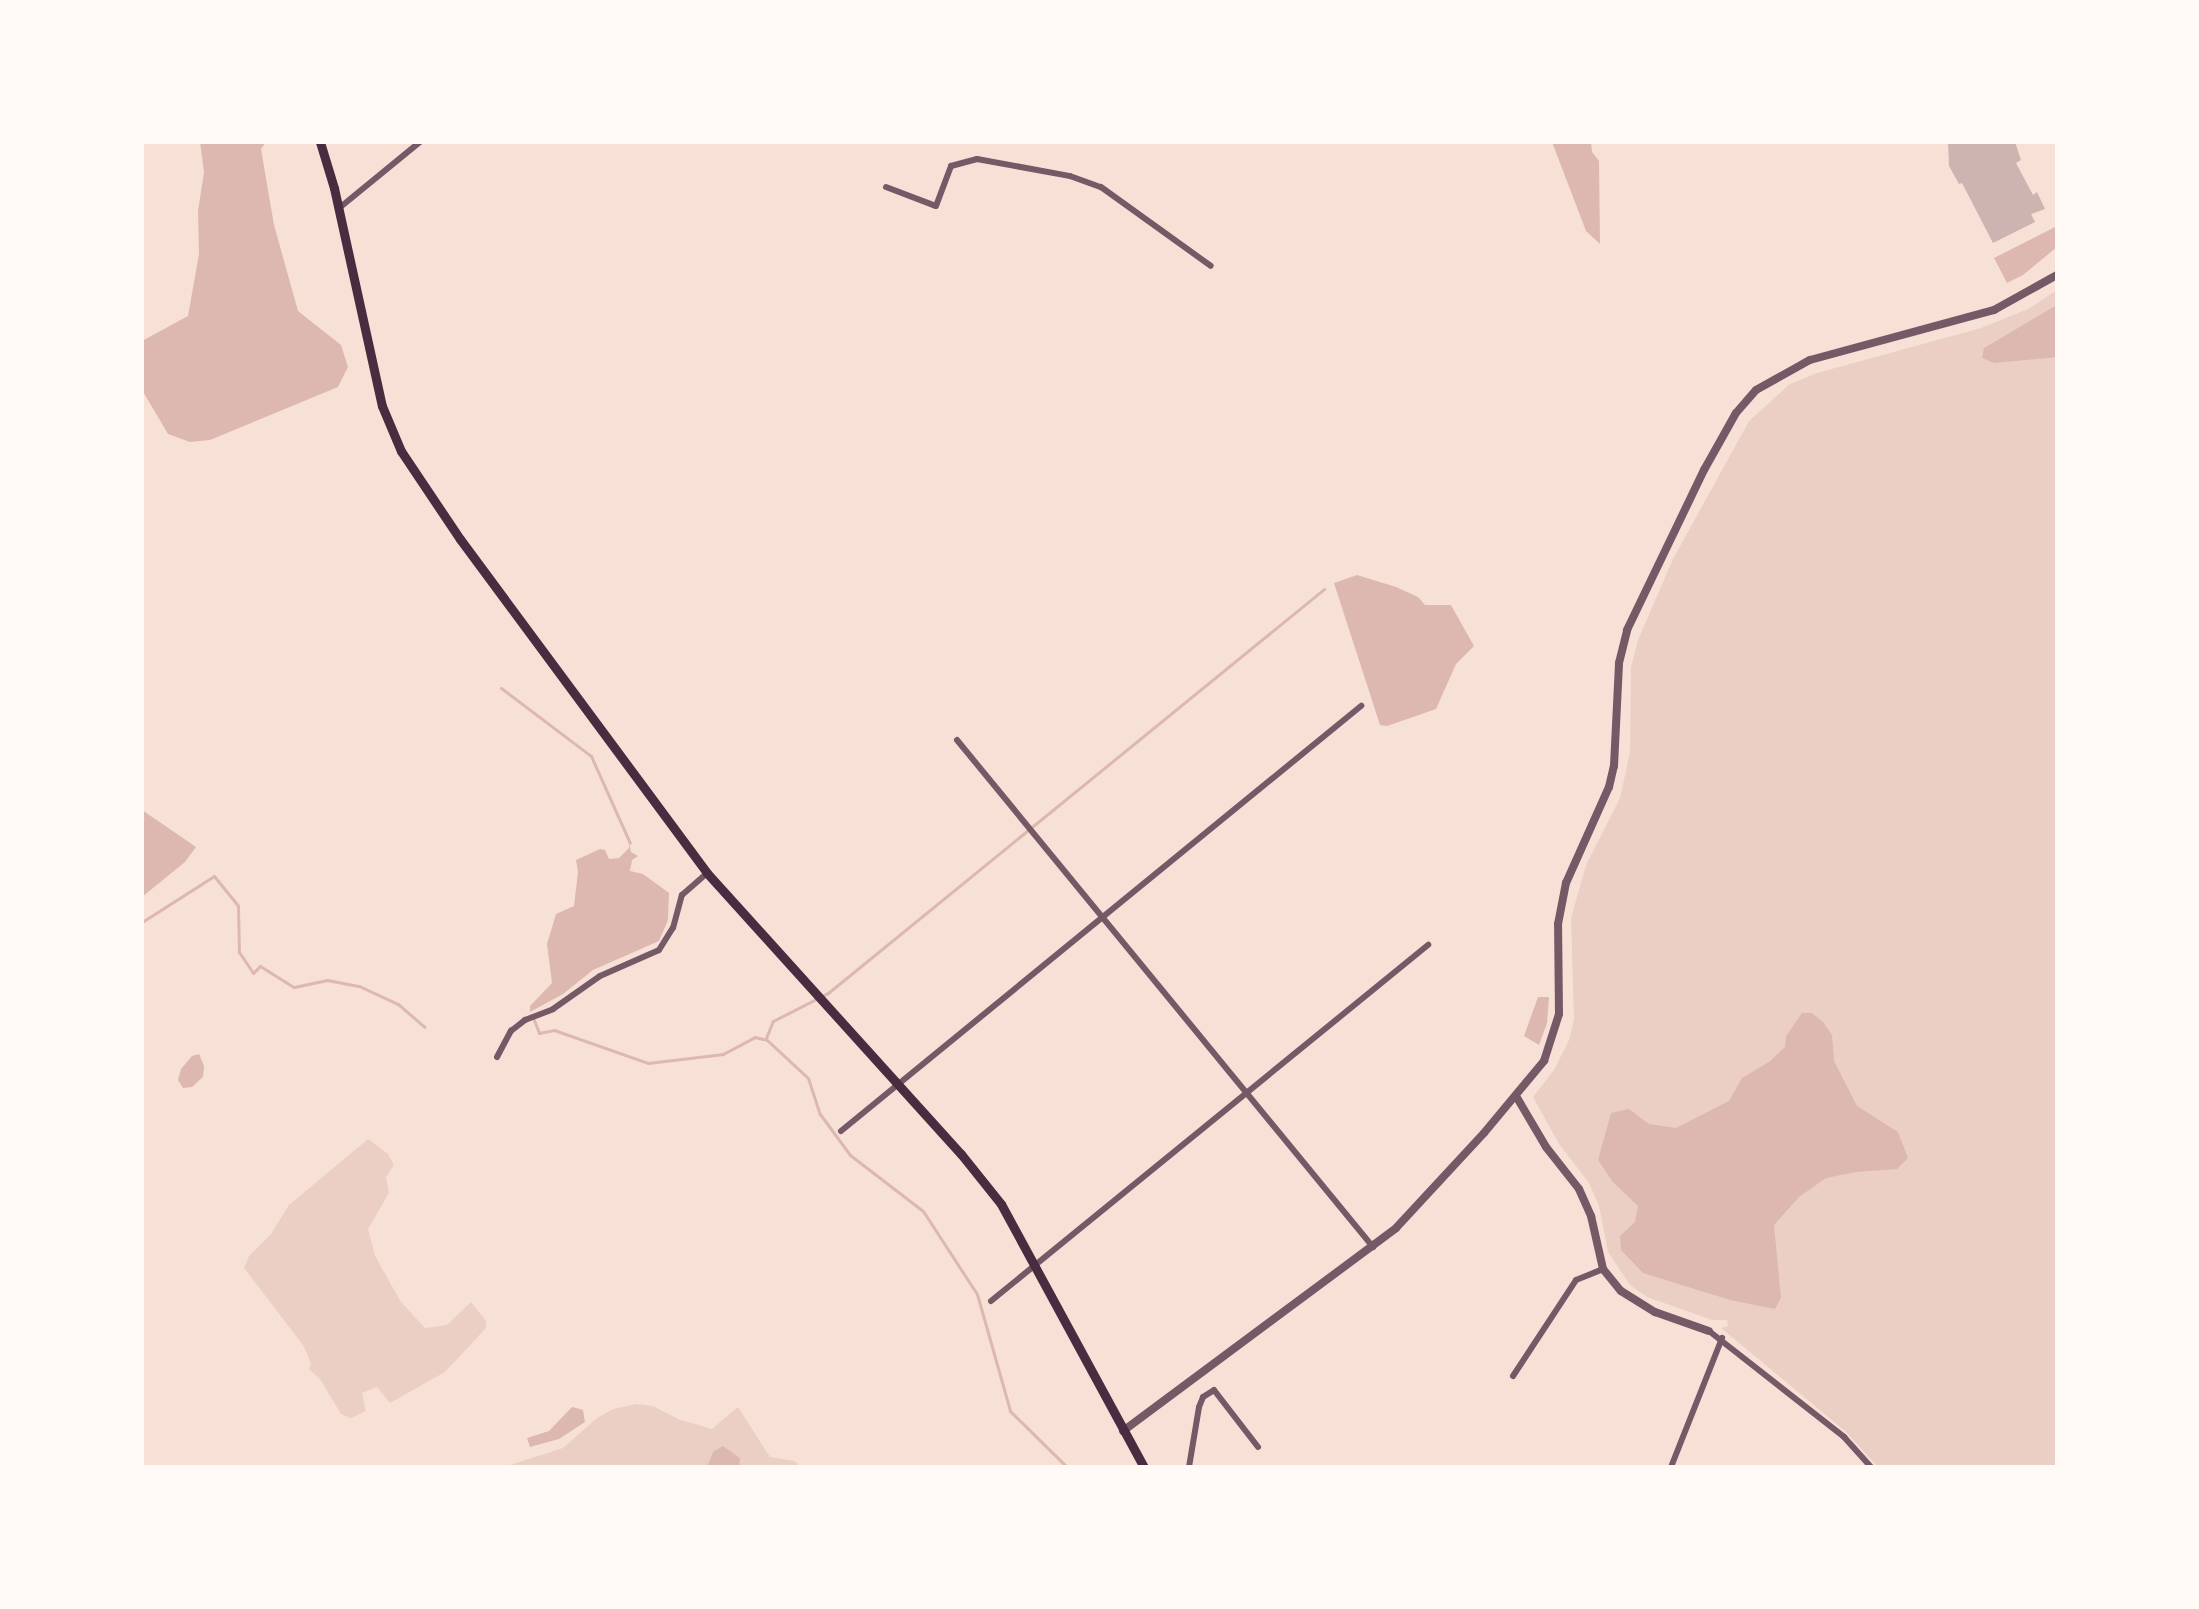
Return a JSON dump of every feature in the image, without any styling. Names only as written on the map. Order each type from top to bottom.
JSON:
[{"type":"main road","points":[[320,142],[382,406],[401,451],[460,539],[707,873],[982,1179],[1037,1265],[1144,1467]]},
{"type":"street","points":[[338,209],[420,142]]},
{"type":"street","points":[[886,187],[936,206],[951,166],[977,159],[1070,176],[1101,187],[1211,266]]},
{"type":"street","points":[[1123,1431],[1373,1247],[1416,1209],[1544,1061],[1559,1014],[1560,908],[1566,883],[1612,777],[1617,750],[1619,663],[1627,630],[1704,470],[1736,413],[1756,390],[1810,360],[1994,310],[2057,275]]},
{"type":"street","points":[[841,1131],[1361,706]]},
{"type":"street","points":[[957,740],[1373,1247]]},
{"type":"street","points":[[497,1057],[511,1031],[525,1020],[553,1009],[600,976],[659,950],[673,928],[682,895],[707,873]]},
{"type":"street","points":[[991,1301],[1428,945]]},
{"type":"street","points":[[1516,1096],[1546,1147],[1586,1202],[1603,1269],[1634,1303],[1722,1338],[1844,1437],[1871,1467]]},
{"type":"street","points":[[1513,1376],[1576,1280],[1603,1269]]},
{"type":"street","points":[[1671,1467],[1722,1338]]},
{"type":"street","points":[[1189,1467],[1199,1407],[1203,1397],[1214,1390],[1258,1447]]},
{"type":"shaded area","points":[[200,142],[266,142],[261,149],[274,225],[298,311],[341,345],[348,367],[338,387],[210,440],[190,442],[168,434],[142,390],[142,341],[188,316],[199,254],[198,211],[204,172]]},
{"type":"shaded area","points":[[1552,142],[1591,142],[1592,152],[1599,161],[1600,244],[1586,231]]},
{"type":"shaded area","points":[[2055,227],[2057,247],[2023,275],[2007,283],[1994,258]]},
{"type":"shaded area","points":[[2057,290],[2057,1467],[1878,1467],[1845,1431],[1721,1328],[1728,1326],[1727,1320],[1712,1320],[1647,1297],[1630,1285],[1608,1252],[1599,1206],[1589,1183],[1559,1144],[1533,1097],[1554,1070],[1569,1040],[1574,1019],[1571,918],[1586,865],[1620,798],[1630,752],[1631,667],[1638,640],[1673,559],[1749,421],[1790,384],[1817,373],[1981,328],[2028,309]]},
{"type":"shaded area","points":[[2057,305],[2057,357],[1994,363],[1982,358],[1984,348]]},
{"type":"shaded area","points":[[1357,575],[1396,587],[1418,597],[1425,605],[1451,605],[1474,646],[1456,664],[1436,709],[1387,726],[1380,725],[1334,583]]},
{"type":"shaded area","points":[[142,810],[196,847],[185,862],[142,897]]},
{"type":"shaded area","points":[[629,842],[631,852],[638,856],[632,860],[630,871],[643,874],[669,893],[668,920],[659,941],[593,970],[563,994],[530,1012],[530,1006],[552,983],[547,944],[556,914],[574,906],[578,872],[576,860],[600,849],[605,850],[609,859],[619,858],[629,848]]},
{"type":"shaded area","points":[[1538,997],[1549,997],[1547,1023],[1539,1045],[1524,1036]]},
{"type":"shaded area","points":[[1802,1013],[1812,1013],[1823,1022],[1832,1035],[1834,1061],[1857,1106],[1898,1132],[1908,1158],[1897,1169],[1826,1178],[1799,1197],[1774,1225],[1781,1298],[1775,1309],[1730,1300],[1643,1273],[1621,1250],[1620,1236],[1635,1222],[1638,1206],[1612,1181],[1598,1160],[1611,1113],[1629,1109],[1649,1124],[1676,1128],[1729,1101],[1742,1078],[1769,1062],[1785,1047],[1786,1036]]},
{"type":"shaded area","points":[[199,1054],[204,1066],[203,1077],[192,1087],[183,1088],[178,1080],[181,1069],[192,1056]]},
{"type":"shaded area","points":[[368,1139],[388,1154],[394,1165],[386,1177],[389,1193],[368,1229],[375,1256],[401,1302],[425,1328],[447,1325],[471,1302],[486,1321],[486,1328],[445,1372],[390,1403],[377,1387],[362,1393],[366,1411],[351,1418],[341,1414],[320,1379],[309,1369],[311,1363],[303,1345],[244,1268],[249,1256],[271,1234],[289,1205]]},
{"type":"shaded area","points":[[636,1404],[653,1406],[678,1419],[712,1429],[738,1407],[770,1457],[795,1461],[800,1467],[510,1465],[563,1448],[597,1418],[613,1409]]},
{"type":"shaded area","points":[[572,1407],[583,1410],[585,1422],[559,1439],[530,1447],[527,1438],[549,1431]]},
{"type":"shaded area","points":[[723,1446],[740,1458],[739,1467],[707,1467],[713,1452]]},
{"type":"building","points":[[1948,142],[2015,142],[2021,160],[2016,163],[2033,195],[2037,192],[2045,209],[2031,214],[2035,222],[1993,243],[1962,183],[1959,184],[1949,166]]},
{"type":"waterway","points":[[766,1038],[773,1021],[828,993],[1324,589]]},
{"type":"waterway","points":[[501,688],[591,756],[630,843]]},
{"type":"waterway","points":[[142,922],[214,876],[238,906],[239,952],[253,973],[260,966],[294,987],[327,980],[359,986],[398,1004],[424,1027]]},
{"type":"waterway","points":[[534,1020],[539,1033],[554,1030],[648,1063],[723,1054],[755,1037],[767,1040],[808,1078],[820,1114],[850,1155],[923,1211],[977,1294],[1010,1411],[1067,1467]]}]
